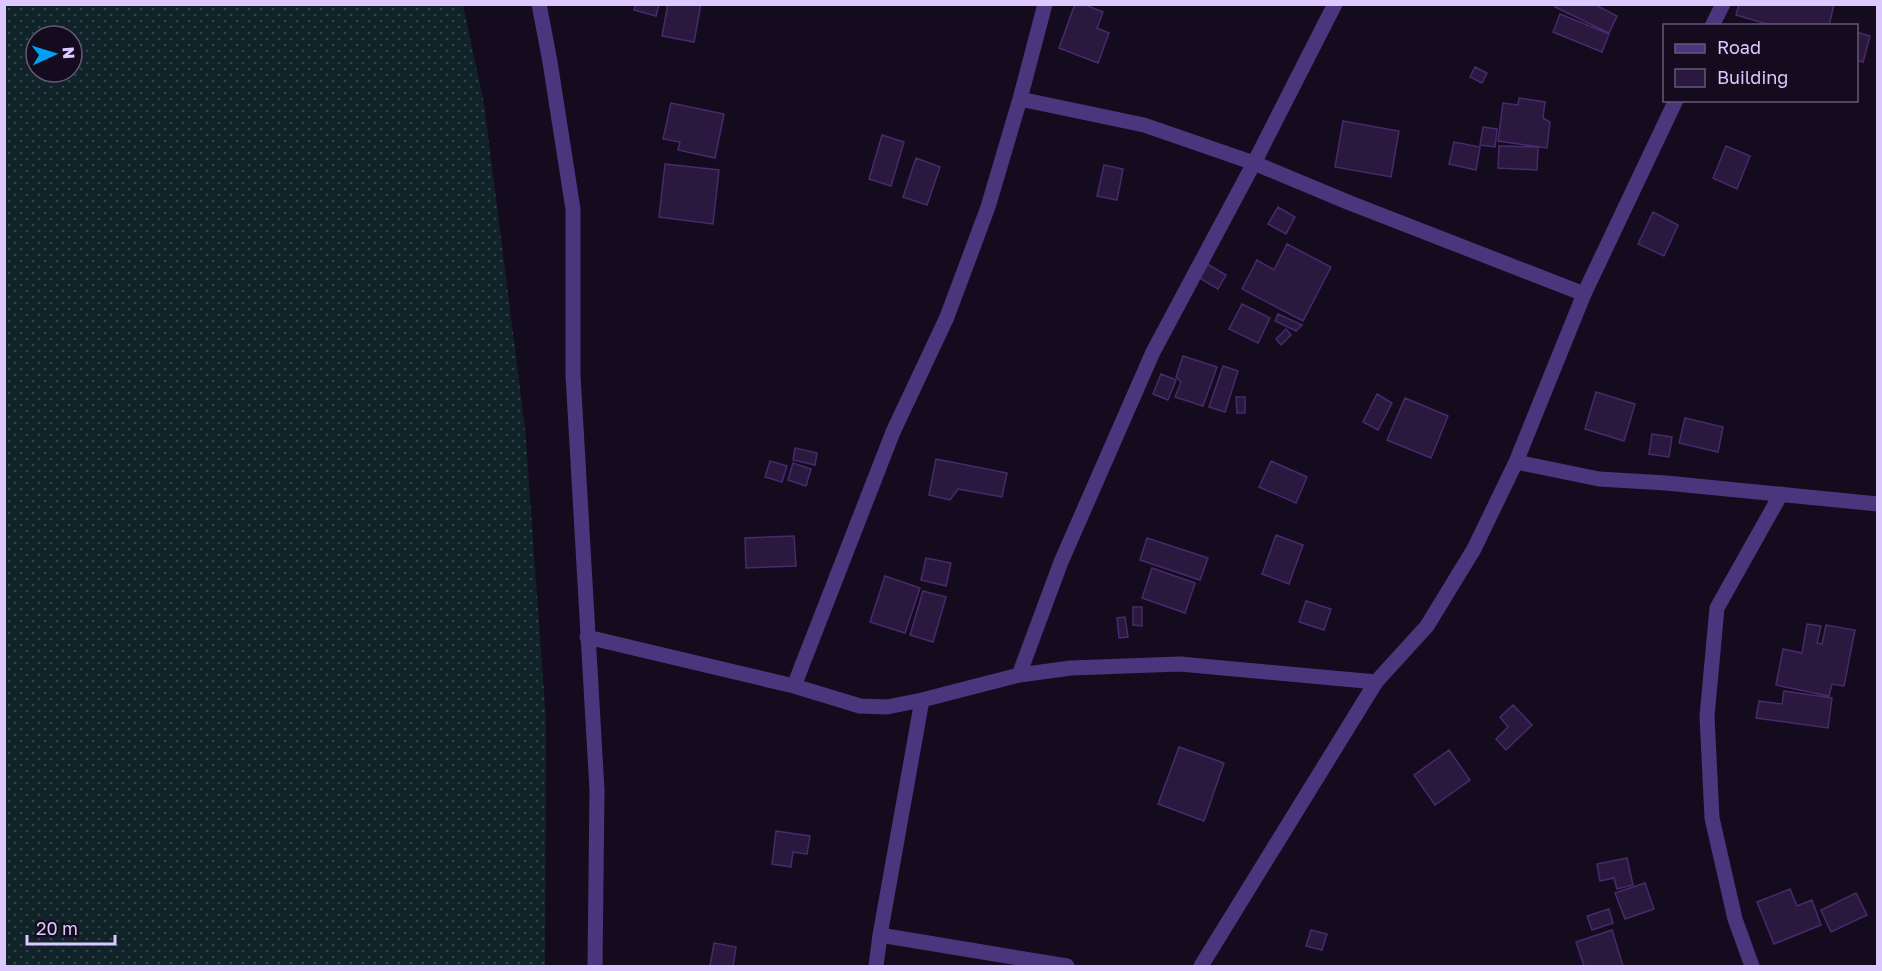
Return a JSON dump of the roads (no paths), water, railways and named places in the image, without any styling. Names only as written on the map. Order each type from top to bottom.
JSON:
[{"type":"street","points":[[539,4],[573,208],[573,375],[597,790],[595,966]]},
{"type":"street","points":[[794,686],[892,432],[947,317],[988,207],[1045,4]]},
{"type":"street","points":[[1019,675],[1061,562],[1153,352],[1254,163],[1335,4]]},
{"type":"street","points":[[1713,24],[1723,4]]},
{"type":"street","points":[[1020,99],[1144,125],[1254,163],[1584,294]]},
{"type":"street","points":[[1200,966],[1376,682],[1427,626],[1474,549],[1516,462],[1584,294],[1675,102]]},
{"type":"street","points":[[1516,462],[1599,479],[1878,504]]},
{"type":"street","points":[[1752,966],[1735,919],[1712,818],[1707,716],[1717,608],[1781,494]]},
{"type":"street","points":[[587,638],[794,686],[861,706],[887,707],[1019,675],[1071,668],[1180,664],[1376,682]]},
{"type":"street","points":[[876,966],[922,700]]},
{"type":"street","points":[[880,935],[1067,966]]}]
